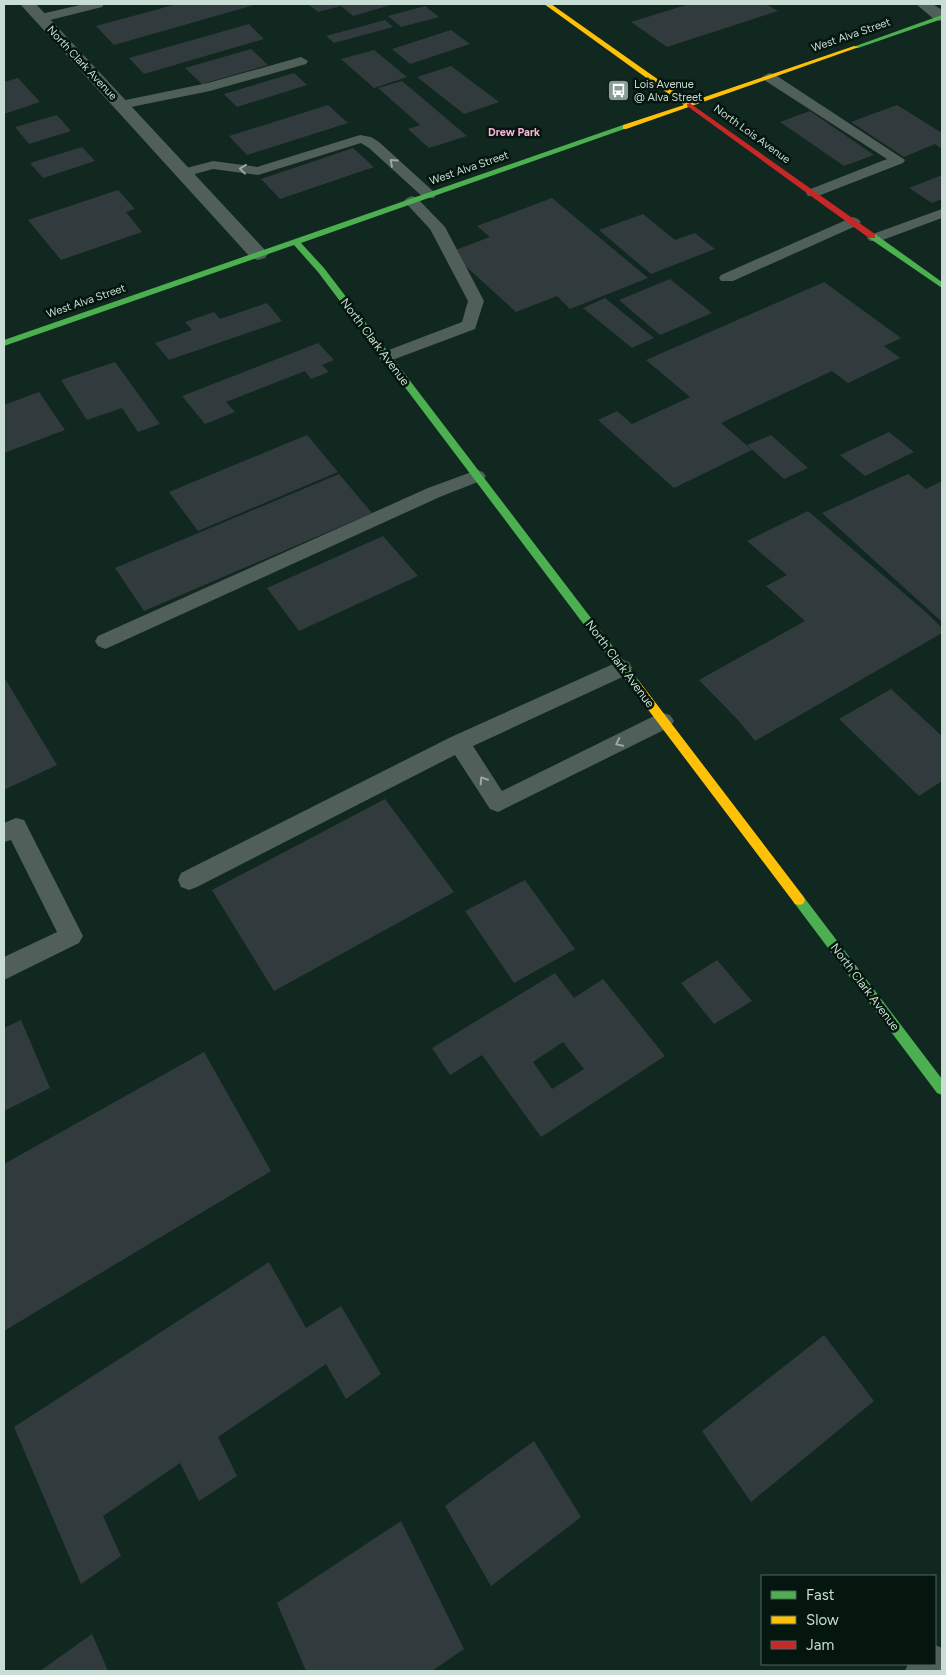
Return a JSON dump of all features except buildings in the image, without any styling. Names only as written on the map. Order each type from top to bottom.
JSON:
[{"type":"street","name":"North Clark Avenue","points":[[28,4],[258,254]]},
{"type":"street","name":"North Lois Avenue","points":[[547,4],[690,104],[942,286]]},
{"type":"street","points":[[924,4],[942,17]]},
{"type":"street","name":"West Alva Street","points":[[4,343],[942,17]]},
{"type":"street","name":"North Clark Avenue","points":[[296,241],[477,476],[942,1089]]},
{"type":"lane","points":[[42,18],[98,4]]},
{"type":"lane","points":[[121,104],[210,86],[301,61]]},
{"type":"lane","points":[[769,77],[898,160],[813,193]]},
{"type":"lane","points":[[184,174],[213,165],[258,171],[360,139],[374,145],[429,195]]},
{"type":"lane","points":[[386,357],[469,325],[476,301],[437,227],[412,201]]},
{"type":"lane","points":[[875,238],[942,213]]},
{"type":"lane","points":[[727,278],[853,222]]},
{"type":"lane","points":[[105,641],[435,492],[477,476]]},
{"type":"lane","points":[[189,880],[458,743],[622,668]]},
{"type":"lane","points":[[458,743],[498,802],[663,721]]},
{"type":"lane","points":[[4,832],[16,827],[71,936],[4,969]]},
{"type":"traffic: fast","points":[[856,47],[942,17]]},
{"type":"traffic: fast","points":[[4,343],[626,127]]},
{"type":"traffic: fast","points":[[872,236],[942,286]]},
{"type":"traffic: fast","points":[[295,241],[321,270],[635,684]]},
{"type":"traffic: fast","points":[[799,900],[942,1089]]},
{"type":"traffic: slow","points":[[547,4],[689,105]]},
{"type":"traffic: slow","points":[[626,127],[856,47]]},
{"type":"traffic: slow","points":[[635,684],[799,900]]},
{"type":"traffic: jam","points":[[689,105],[872,236]]},
{"type":"place","name":"Lois Avenue @ Alva Street","points":[[618,90]]},
{"type":"district","name":"Drew Park","points":[[514,132]]}]
